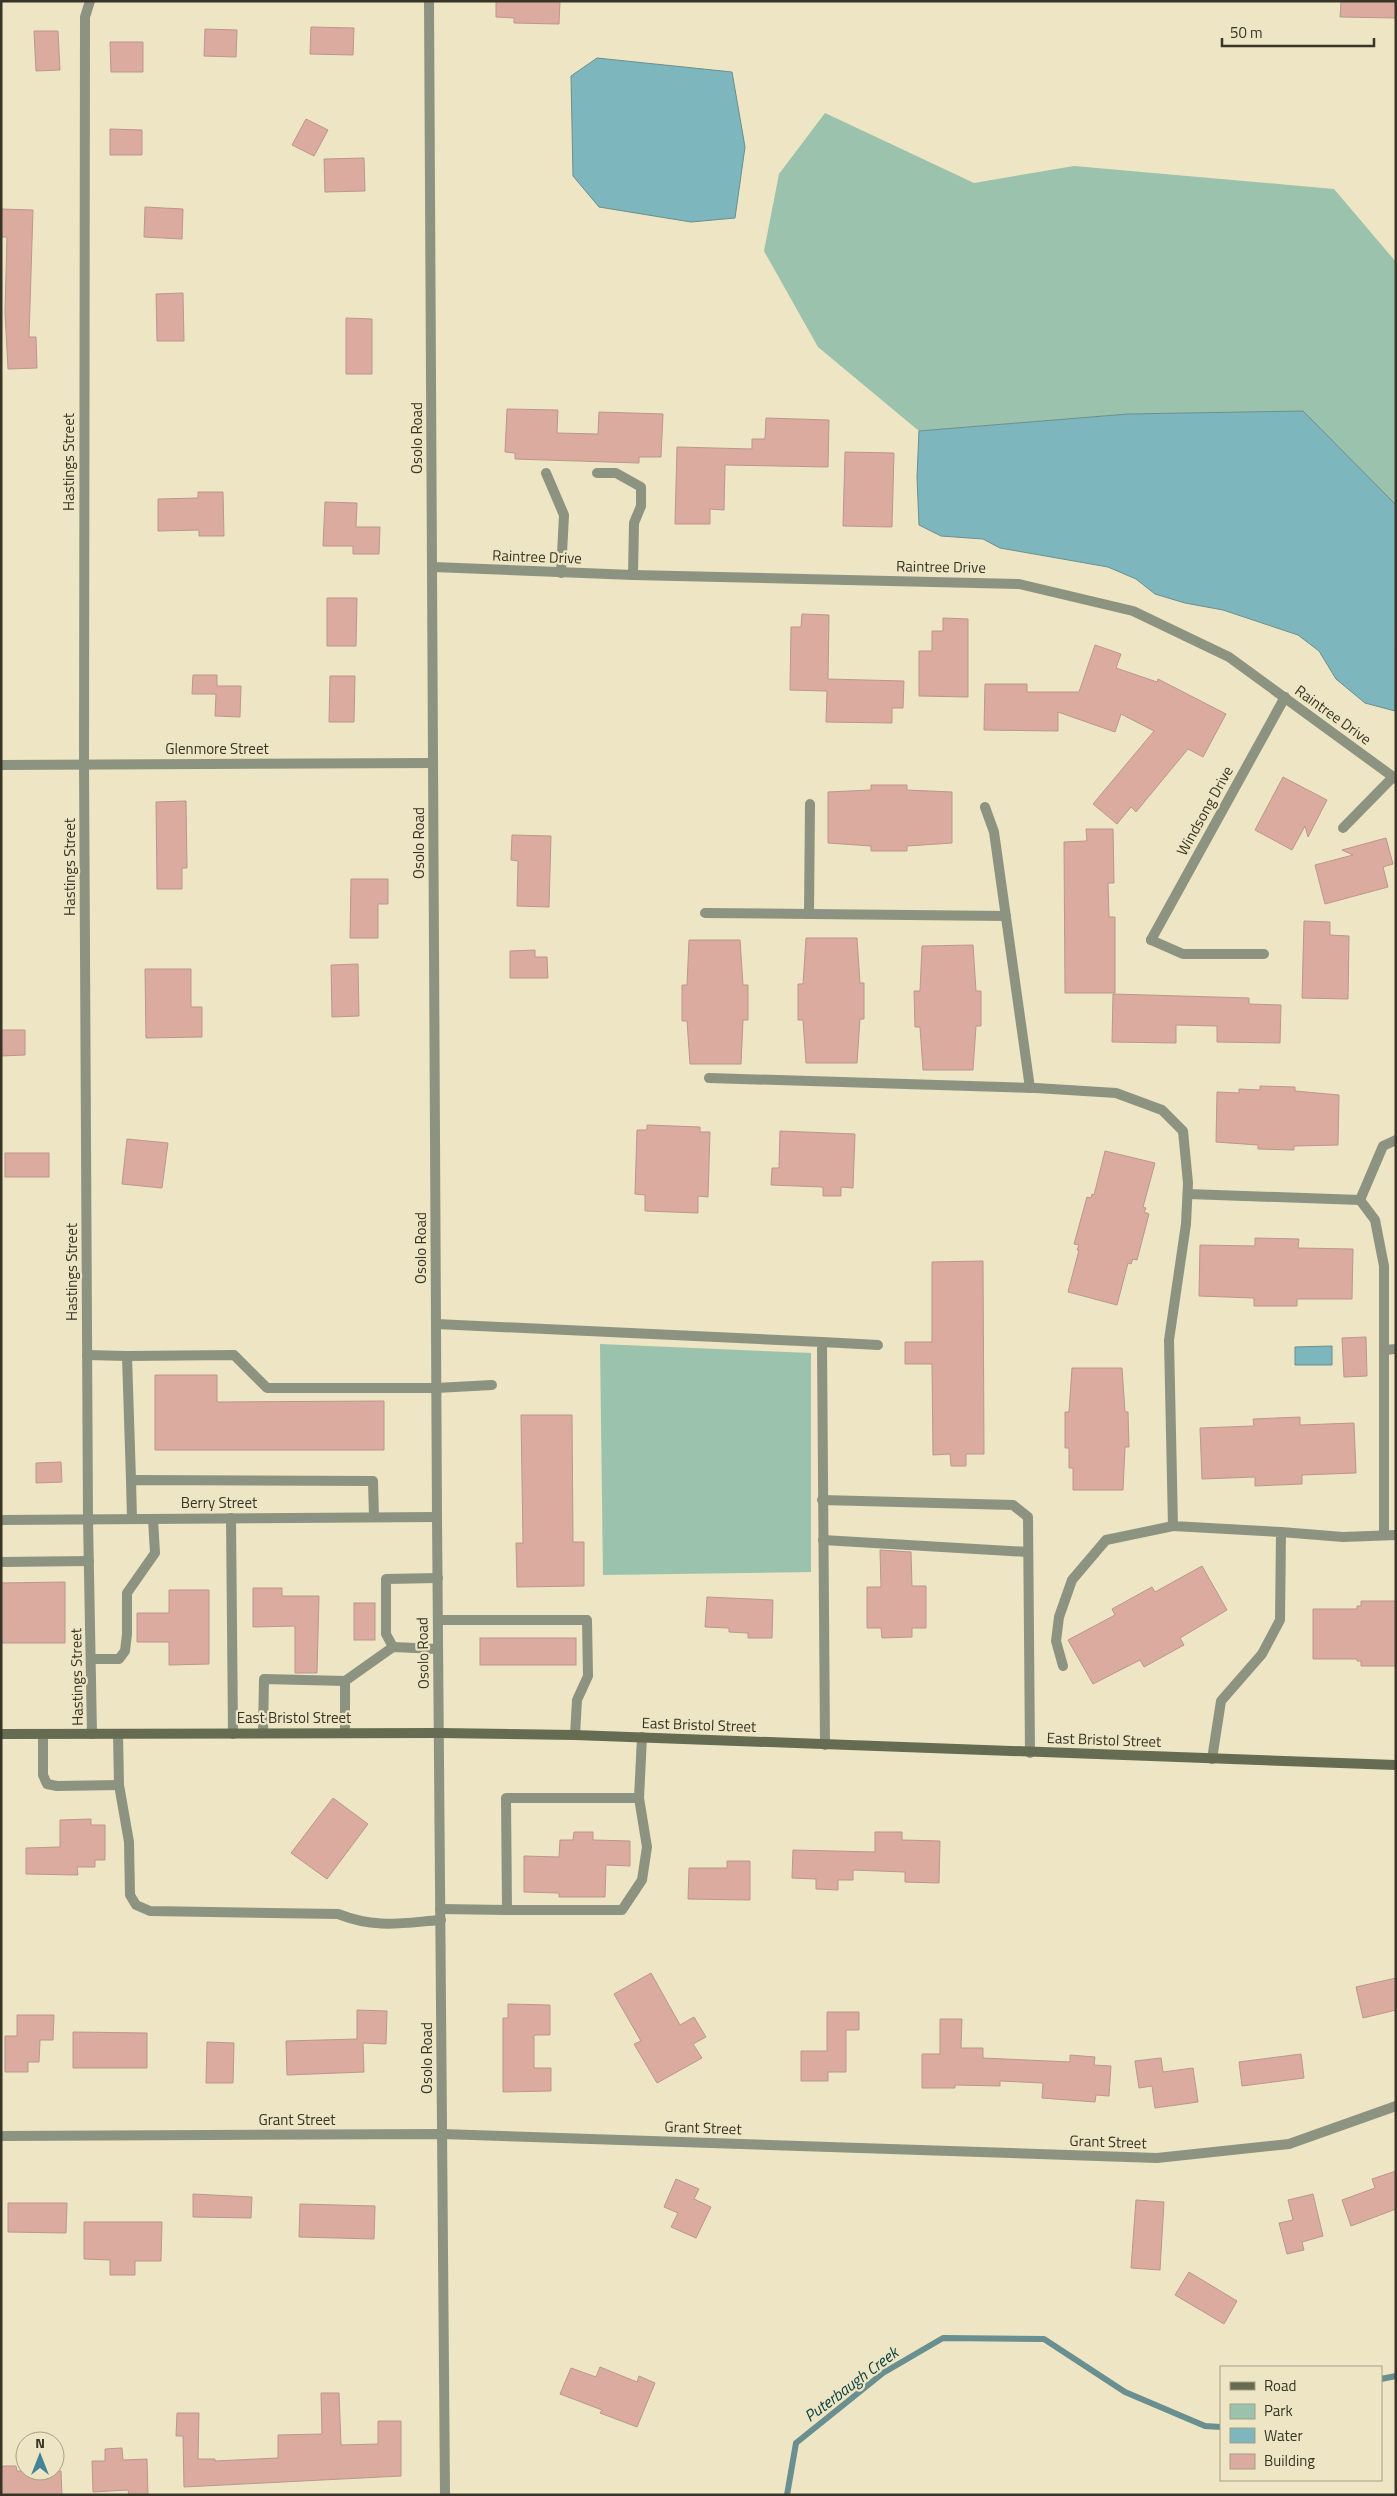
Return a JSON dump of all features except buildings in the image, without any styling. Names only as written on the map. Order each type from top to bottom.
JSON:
[{"type":"main road","name":"East Bristol Street","points":[[1,1734],[439,1733],[575,1735],[1396,1765]]},
{"type":"street","name":"Hastings Street","points":[[90,1],[85,17],[84,764],[88,1519],[92,1734]]},
{"type":"street","name":"Osolo Road","points":[[429,1],[436,1388],[445,2495]]},
{"type":"street","points":[[546,473],[564,515],[562,573]]},
{"type":"street","points":[[597,473],[616,473],[641,487],[641,506],[634,523],[633,575]]},
{"type":"street","name":"Raintree Drive","points":[[433,567],[562,573],[1019,584],[1133,611],[1229,657],[1394,778]]},
{"type":"street","name":"Windsong Drive","points":[[1264,954],[1184,954],[1151,940],[1285,697]]},
{"type":"street","name":"Glenmore Street","points":[[1,765],[433,763]]},
{"type":"street","points":[[1343,828],[1394,778]]},
{"type":"street","points":[[809,914],[810,804]]},
{"type":"street","points":[[985,807],[994,832],[1030,1088]]},
{"type":"street","points":[[705,914],[1006,916]]},
{"type":"street","points":[[709,1078],[1030,1088],[1116,1093],[1162,1110],[1183,1131],[1188,1194],[1169,1340],[1173,1526]]},
{"type":"street","points":[[1360,1200],[1383,1146],[1396,1140]]},
{"type":"street","points":[[1188,1194],[1360,1200]]},
{"type":"street","points":[[1360,1200],[1375,1220],[1384,1266],[1384,1535]]},
{"type":"street","points":[[436,1324],[878,1345]]},
{"type":"street","points":[[822,1342],[825,1744]]},
{"type":"street","points":[[1384,1350],[1396,1349]]},
{"type":"street","points":[[87,1355],[234,1355],[267,1388],[436,1388],[492,1385]]},
{"type":"street","points":[[127,1356],[132,1519]]},
{"type":"street","points":[[131,1480],[373,1482],[374,1517]]},
{"type":"street","points":[[822,1500],[1013,1505],[1028,1517],[1030,1753]]},
{"type":"street","name":"Berry Street","points":[[1,1520],[437,1517]]},
{"type":"street","points":[[231,1518],[233,1734]]},
{"type":"street","points":[[92,1659],[119,1659],[125,1650],[127,1593],[155,1553],[153,1519]]},
{"type":"street","points":[[1063,1666],[1056,1641],[1059,1617],[1072,1580],[1106,1540],[1173,1526],[1343,1537],[1396,1535]]},
{"type":"street","points":[[1212,1759],[1221,1701],[1262,1654],[1280,1620],[1281,1532]]},
{"type":"street","points":[[823,1540],[1028,1552]]},
{"type":"street","points":[[1,1562],[89,1561]]},
{"type":"street","points":[[393,1647],[386,1634],[386,1579],[438,1578]]},
{"type":"street","points":[[438,1620],[587,1620],[588,1676],[577,1700],[575,1735]]},
{"type":"street","points":[[264,1733],[264,1679],[345,1681],[393,1647],[438,1649]]},
{"type":"street","points":[[345,1681],[345,1733]]},
{"type":"street","points":[[42,1734],[43,1775],[47,1784],[57,1786],[118,1785]]},
{"type":"street","points":[[118,1734],[118,1785],[129,1842],[130,1895],[136,1905],[150,1910],[338,1914],[360,1922],[383,1925],[440,1914],[507,1910],[622,1910],[642,1880],[647,1847],[639,1798],[642,1737]]},
{"type":"street","points":[[507,1910],[506,1798],[639,1798]]},
{"type":"street","name":"Grant Street","points":[[1,2136],[442,2134],[1157,2158],[1289,2144],[1396,2106]]},
{"type":"green space","points":[[825,113],[974,183],[1074,166],[1334,189],[1396,262],[1396,505],[1302,411],[1128,414],[919,431],[818,347],[764,251],[779,174]]},
{"type":"green space","points":[[600,1344],[811,1353],[811,1572],[603,1575]]},
{"type":"water","points":[[597,58],[732,72],[745,147],[735,218],[691,222],[599,207],[573,176],[571,76]]},
{"type":"water","points":[[1303,411],[1396,505],[1395,711],[1365,703],[1336,679],[1319,651],[1298,635],[1223,610],[1185,603],[1155,594],[1136,579],[1108,567],[1000,548],[983,539],[941,536],[919,525],[917,477],[919,431],[1128,414]]},
{"type":"water","points":[[1332,1346],[1332,1365],[1295,1365],[1295,1347]]},
{"type":"waterway","name":"Puterbaugh Creek","points":[[787,2495],[796,2443],[883,2373],[943,2338],[1044,2339],[1125,2392],[1205,2426],[1220,2427]]},
{"type":"waterway","name":"Puterbaugh Creek","points":[[1382,2379],[1396,2376]]}]
